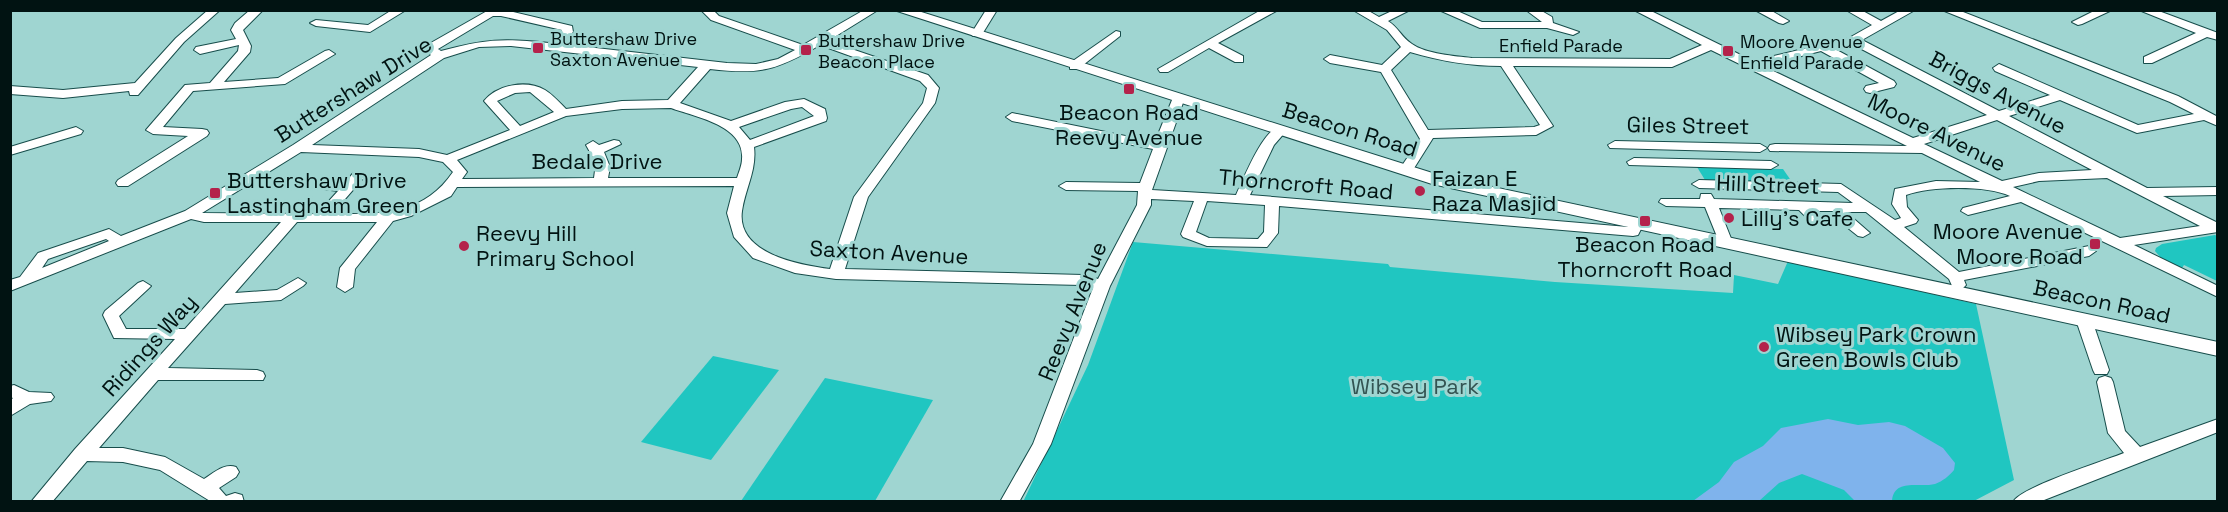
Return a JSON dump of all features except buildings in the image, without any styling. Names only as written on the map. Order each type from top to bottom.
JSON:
[{"type":"main road","name":"Beacon Road","points":[[900,10],[1178,100],[1406,170],[1508,196],[1637,223],[1958,285],[2084,320],[2217,349]]},
{"type":"street","points":[[13,92],[63,94],[136,90],[180,40],[215,10]]},
{"type":"street","points":[[213,87],[244,52],[245,46],[237,30],[239,25],[258,10]]},
{"type":"street","points":[[315,22],[370,29],[401,10]]},
{"type":"street","points":[[706,10],[715,18],[807,50]]},
{"type":"street","name":"Buttershaw Drive","points":[[17,284],[43,256],[109,233],[119,243],[190,214],[298,148],[440,56],[478,44],[511,42],[707,65],[756,68],[782,62],[807,50],[873,10]]},
{"type":"street","points":[[977,34],[992,10]]},
{"type":"street","points":[[1164,69],[1259,15],[1273,10]]},
{"type":"street","points":[[1358,10],[1391,28],[1408,47],[1385,69]]},
{"type":"street","points":[[1379,21],[1405,10]]},
{"type":"street","points":[[1444,10],[1480,25],[1547,25],[1573,32]]},
{"type":"street","points":[[1531,10],[1548,19],[1547,25]]},
{"type":"street","name":"Moore Avenue","points":[[1639,10],[2217,292]]},
{"type":"street","points":[[1760,10],[1783,21]]},
{"type":"street","points":[[1851,10],[1880,25]]},
{"type":"street","points":[[1752,65],[1853,40],[1910,10]]},
{"type":"street","points":[[1947,10],[2174,99],[2217,122]]},
{"type":"street","points":[[2078,22],[2107,10]]},
{"type":"street","points":[[2144,10],[2212,35]]},
{"type":"street","points":[[440,56],[432,51],[433,46],[491,14],[501,13],[568,28],[567,32],[552,46]]},
{"type":"street","points":[[1074,66],[1116,34]]},
{"type":"street","points":[[2148,60],[2212,35]]},
{"type":"street","name":"Briggs Avenue","points":[[1853,40],[2126,183],[2217,227]]},
{"type":"street","points":[[200,50],[243,41]]},
{"type":"street","points":[[821,42],[924,78],[933,88],[929,103],[861,196],[836,274]]},
{"type":"street","points":[[1210,44],[1239,59]]},
{"type":"street","name":"Enfield Parade","points":[[1408,47],[1442,58],[1505,63],[1672,63],[1711,45]]},
{"type":"street","points":[[1824,48],[1890,84],[1870,89]]},
{"type":"street","points":[[123,183],[202,133],[153,130],[189,88],[280,85],[331,53]]},
{"type":"street","points":[[1330,59],[1385,69],[1427,139],[1406,170]]},
{"type":"street","points":[[1423,134],[1536,131],[1547,126],[1505,63]]},
{"type":"street","points":[[672,104],[707,65]]},
{"type":"street","points":[[1999,69],[2137,129],[2205,116]]},
{"type":"street","points":[[518,130],[490,101],[498,94],[518,88],[538,90],[563,113]]},
{"type":"street","points":[[1912,143],[2059,96]]},
{"type":"street","name":"Reevy Avenue","points":[[1009,501],[1042,444],[1102,286],[1144,206],[1145,190],[1178,100]]},
{"type":"street","points":[[298,148],[419,153],[448,159],[563,113],[622,105],[672,104],[731,125],[747,145],[821,118],[820,112],[804,103],[789,105],[731,125]]},
{"type":"street","points":[[1012,117],[1160,147]]},
{"type":"street","points":[[1241,199],[1268,144],[1280,130]]},
{"type":"street","points":[[10,151],[76,131]]},
{"type":"street","points":[[599,182],[605,171],[604,163],[594,147],[614,144]]},
{"type":"street","name":"Saxton Avenue","points":[[747,145],[749,159],[734,213],[739,234],[758,255],[800,270],[836,274],[1083,280],[1102,286]]},
{"type":"street","name":"Giles Street","points":[[1615,145],[1760,148]]},
{"type":"street","points":[[1676,146],[1718,218],[1725,241]]},
{"type":"street","points":[[1775,148],[1925,150]]},
{"type":"street","points":[[190,214],[204,218],[388,218],[406,213],[446,193],[460,172],[448,159]]},
{"type":"street","points":[[1634,162],[1771,165]]},
{"type":"street","points":[[1893,225],[1911,220],[1900,209],[1898,200],[1900,192],[1909,188],[1926,186],[2001,187],[2011,182],[2027,179],[2109,174]]},
{"type":"street","points":[[320,219],[359,175]]},
{"type":"street","name":"Bedale Drive","points":[[452,183],[743,182]]},
{"type":"street","points":[[1698,184],[1841,188],[1893,225],[1958,285],[2089,251]]},
{"type":"street","points":[[328,186],[349,187]]},
{"type":"street","name":"Thorncroft Road","points":[[1066,186],[1145,190],[1202,197],[1632,232],[1637,223]]},
{"type":"street","points":[[2144,192],[2217,191]]},
{"type":"street","points":[[1202,197],[1188,234],[1207,242],[1262,244],[1271,233],[1272,202]]},
{"type":"street","points":[[1968,212],[2023,197]]},
{"type":"street","name":"Hill Street","points":[[1666,202],[1869,208]]},
{"type":"street","points":[[1803,206],[1818,221],[1846,219]]},
{"type":"street","points":[[1832,207],[1863,233]]},
{"type":"street","points":[[345,286],[348,268],[388,218]]},
{"type":"street","name":"Ridings Way","points":[[41,501],[292,219]]},
{"type":"street","points":[[2118,243],[2217,227]]},
{"type":"street","points":[[2159,237],[2150,249],[2154,258],[2162,265]]},
{"type":"street","points":[[219,300],[281,296],[298,283]]},
{"type":"street","points":[[143,286],[111,315],[120,334],[189,334]]},
{"type":"street","points":[[2084,320],[2103,376],[2117,433],[2137,456]]},
{"type":"street","points":[[153,374],[257,376]]},
{"type":"street","points":[[10,410],[20,394],[45,397]]},
{"type":"street","points":[[2022,501],[2217,425]]},
{"type":"street","points":[[81,454],[123,455],[165,464],[222,496],[230,472]]},
{"type":"green space","points":[[1697,167],[1783,169],[1792,182],[1705,180]]},
{"type":"green space","points":[[2217,236],[2217,281],[2184,265],[2182,268],[2161,258],[2155,251],[2162,244]]},
{"type":"green space","name":"Wibsey Park","points":[[1133,242],[1388,264],[1390,267],[1555,282],[1733,293],[1734,275],[1778,284],[1788,261],[1976,304],[2014,480],[1972,502],[1023,502],[1088,365]]},
{"type":"green space","points":[[713,356],[779,370],[711,460],[641,442]]},
{"type":"green space","points":[[825,378],[933,400],[875,501],[741,501]]},
{"type":"shaded area","points":[[1828,419],[1858,425],[1889,422],[1905,426],[1943,448],[1955,463],[1954,470],[1935,484],[1908,485],[1897,489],[1892,501],[1855,501],[1844,490],[1802,474],[1779,483],[1759,501],[1693,501],[1719,482],[1734,462],[1763,446],[1781,428]]},
{"type":"place","name":"Buttershaw Drive Saxton Avenue","points":[[538,48]]},
{"type":"place","name":"Buttershaw Drive Beacon Place","points":[[806,50]]},
{"type":"place","name":"Moore Avenue Enfield Parade","points":[[1728,51]]},
{"type":"place","name":"Beacon Road Reevy Avenue","points":[[1129,89]]},
{"type":"place","name":"Faizan E Raza Masjid","points":[[1420,191]]},
{"type":"place","name":"Buttershaw Drive Lastingham Green","points":[[215,193]]},
{"type":"place","name":"Lilly's Cafe","points":[[1729,218]]},
{"type":"place","name":"Beacon Road Thorncroft Road","points":[[1645,221]]},
{"type":"place","name":"Moore Avenue Moore Road","points":[[2095,244]]},
{"type":"place","name":"Reevy Hill Primary School","points":[[464,246]]},
{"type":"place","name":"Wibsey Park Crown Green Bowls Club","points":[[1764,347]]}]
